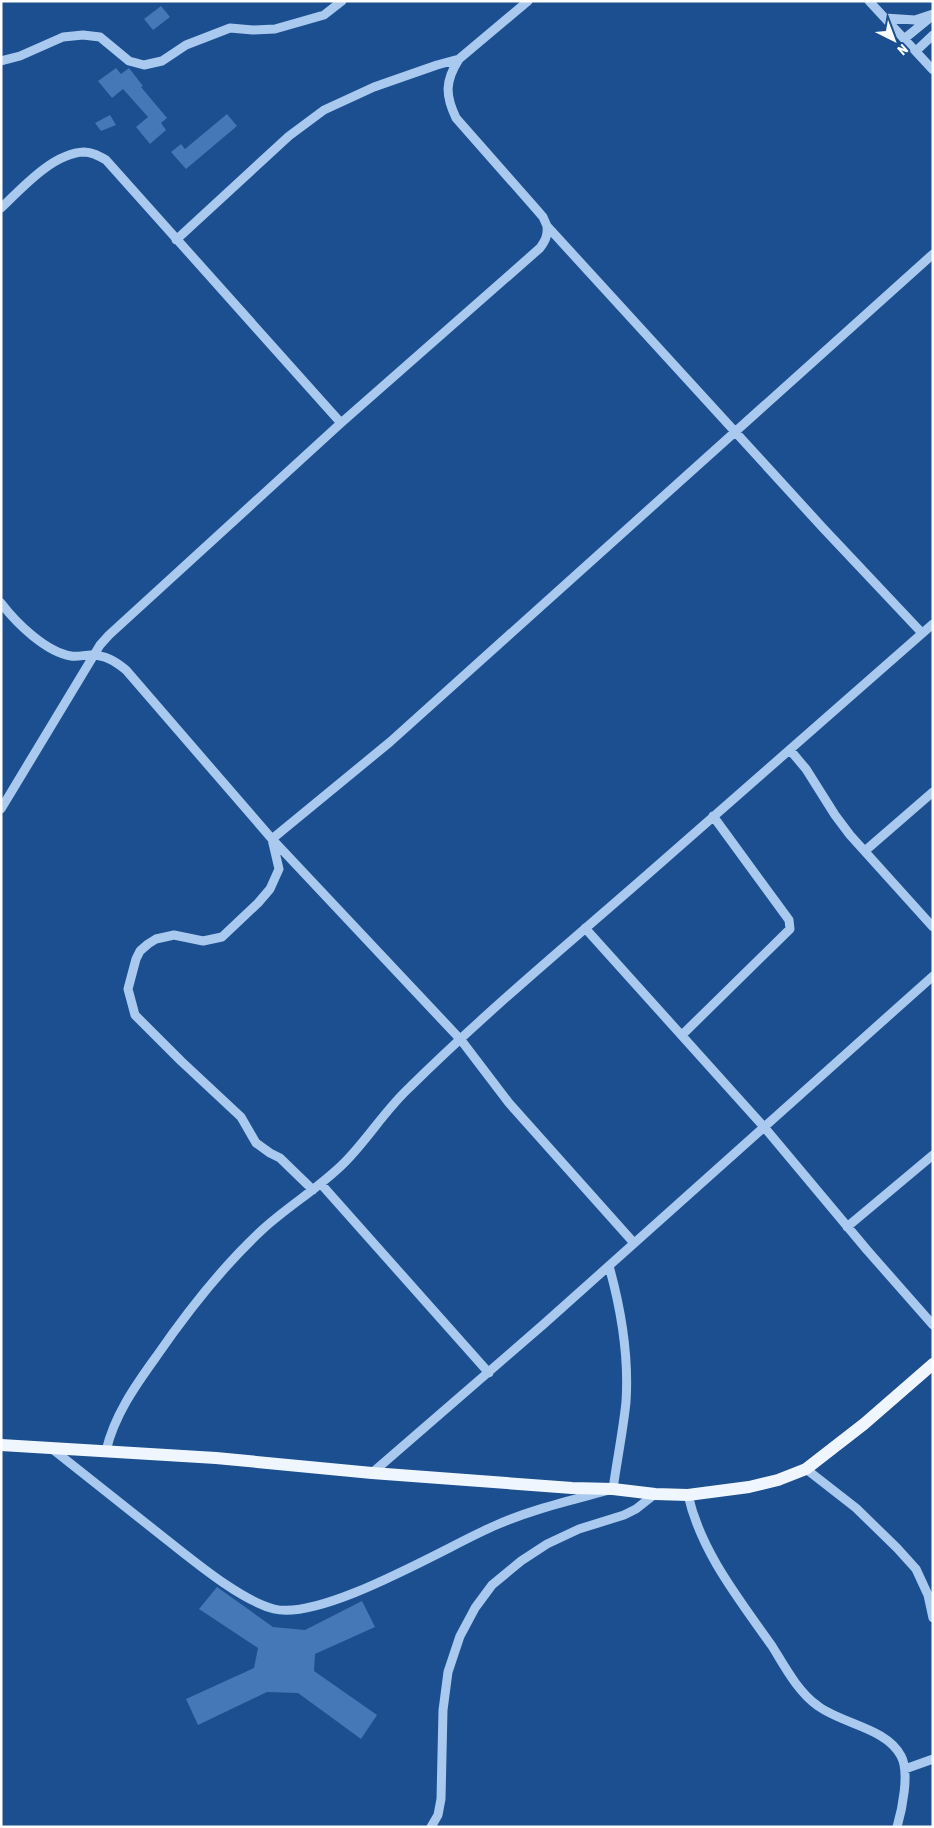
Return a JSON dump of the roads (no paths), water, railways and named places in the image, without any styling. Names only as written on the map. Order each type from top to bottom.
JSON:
[{"type":"main road","points":[[1,1445],[216,1458],[372,1473],[572,1488],[613,1489],[655,1494],[688,1494],[749,1487],[778,1480],[806,1468],[864,1424],[933,1364]]},
{"type":"street","points":[[1,61],[20,56],[63,37],[83,35],[100,37],[129,61],[144,65],[162,61],[186,44],[230,28],[275,29],[324,15],[342,1]]},
{"type":"street","points":[[1,809],[100,645],[118,625],[341,423],[540,248],[545,241],[548,233],[543,217],[456,118],[452,109],[448,84],[452,70],[459,59],[528,1]]},
{"type":"street","points":[[869,1],[933,70]]},
{"type":"street","points":[[885,18],[915,20],[933,15]]},
{"type":"street","points":[[904,40],[933,15]]},
{"type":"street","points":[[916,51],[933,35]]},
{"type":"street","points":[[176,240],[289,136],[316,115],[374,87],[459,59]]},
{"type":"street","points":[[1,208],[52,163],[84,152],[106,160],[341,423]]},
{"type":"street","points":[[547,226],[922,633]]},
{"type":"street","points":[[272,838],[390,742],[933,254]]},
{"type":"street","points":[[1,603],[26,630],[45,646],[71,656],[94,655],[107,657],[126,670],[272,838],[460,1040],[509,1103],[634,1243]]},
{"type":"street","points":[[106,1451],[116,1420],[134,1389],[194,1304],[262,1230],[321,1184],[345,1162],[407,1089],[460,1040],[585,928],[933,624]]},
{"type":"street","points":[[790,750],[850,834],[933,927]]},
{"type":"street","points":[[866,850],[933,792]]},
{"type":"street","points":[[682,1035],[790,929],[791,925],[713,816]]},
{"type":"street","points":[[272,838],[279,869],[270,889],[258,903],[222,937],[203,941],[174,935],[156,939],[148,944],[140,951],[136,959],[128,988],[136,1015],[181,1061],[241,1117],[256,1142],[270,1154],[280,1158],[313,1190]]},
{"type":"street","points":[[585,928],[764,1127],[847,1227],[933,1325]]},
{"type":"street","points":[[372,1473],[489,1373],[933,976]]},
{"type":"street","points":[[847,1227],[933,1155]]},
{"type":"street","points":[[321,1184],[489,1373]]},
{"type":"street","points":[[51,1448],[198,1565],[252,1600],[275,1610],[295,1610],[318,1605],[365,1589],[494,1526],[533,1511],[613,1489],[626,1401],[626,1370],[618,1298],[609,1266]]},
{"type":"street","points":[[806,1468],[856,1508],[897,1548],[916,1570],[928,1595],[933,1618]]},
{"type":"street","points":[[431,1827],[438,1815],[441,1799],[443,1710],[448,1672],[460,1636],[475,1608],[492,1585],[521,1561],[548,1544],[579,1529],[636,1509],[655,1494]]},
{"type":"street","points":[[688,1494],[695,1519],[717,1566],[804,1694],[826,1712],[877,1734],[892,1744],[901,1756],[905,1769],[897,1827]]},
{"type":"street","points":[[905,1769],[933,1759]]}]
